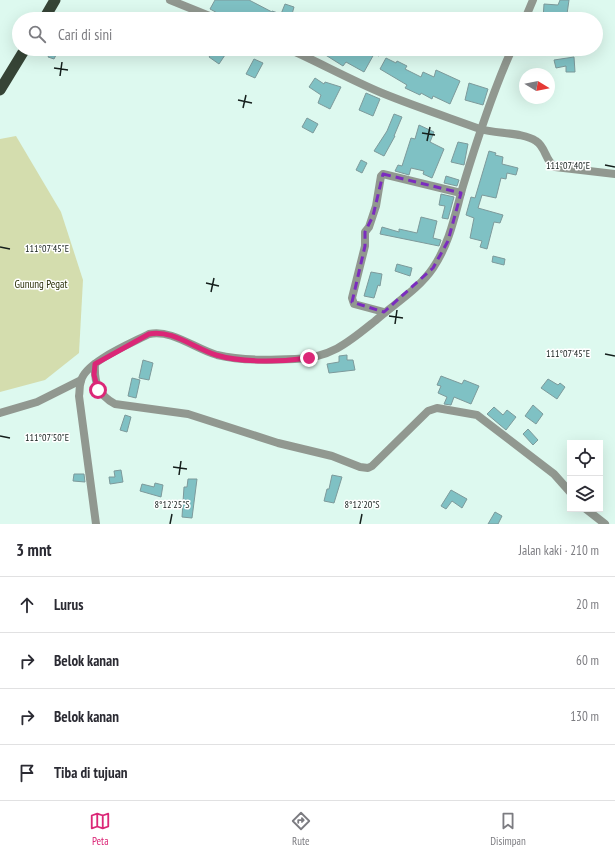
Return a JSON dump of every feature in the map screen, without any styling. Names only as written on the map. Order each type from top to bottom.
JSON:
[{"type":"highway","points":[[48,12],[55,0]]},
{"type":"highway","points":[[0,90],[21,56]]},
{"type":"street","points":[[170,0],[200,12]]},
{"type":"street","points":[[527,12],[533,0]]},
{"type":"street","points":[[304,56],[382,92],[481,129],[536,141],[541,146],[550,164],[555,167],[615,174]]},
{"type":"street","points":[[0,413],[38,402],[81,380],[95,364],[149,334],[156,332],[167,334],[216,355],[262,360],[309,358],[329,353],[344,346],[418,284],[433,268],[448,240],[481,129],[509,56]]},
{"type":"street","points":[[384,312],[354,304],[352,298],[365,246],[365,232],[373,216],[378,198],[381,176],[384,174],[461,193]]},
{"type":"street","points":[[95,364],[94,375],[98,390],[104,399],[114,404],[188,414],[278,443],[332,456],[365,468],[372,466],[428,411],[437,408],[477,415],[554,474],[567,489]]},
{"type":"street","points":[[81,380],[79,396],[81,420],[96,524]]},
{"type":"street","points":[[590,512],[605,524]]},
{"type":"highlighted area","points":[[383,174],[461,193],[448,241],[433,268],[384,312],[352,302],[365,246],[365,232],[373,216]]},
{"type":"green space","name":"Gunung Pegat","points":[[16,136],[61,212],[83,280],[79,353],[45,380],[0,392],[0,139]]},
{"type":"building","points":[[215,0],[249,0],[272,12],[216,12],[210,9]]},
{"type":"building","points":[[560,0],[569,0],[567,12],[543,12],[544,4],[558,5]]},
{"type":"building","points":[[285,4],[294,7],[293,12],[282,12]]},
{"type":"building","points":[[48,56],[56,56],[54,59]]},
{"type":"building","points":[[210,56],[224,56],[219,64],[209,57]]},
{"type":"building","points":[[327,56],[373,56],[364,72],[346,62],[343,66]]},
{"type":"building","points":[[574,57],[575,72],[566,72],[566,66],[556,68],[554,60]]},
{"type":"building","points":[[386,58],[407,66],[405,69],[421,77],[423,72],[434,77],[436,70],[460,81],[450,104],[433,96],[432,99],[421,93],[420,95],[405,88],[407,85],[380,69]]},
{"type":"building","points":[[254,59],[263,63],[255,78],[246,74]]},
{"type":"building","points":[[315,78],[324,84],[325,82],[341,87],[330,109],[318,103],[321,95],[309,87]]},
{"type":"building","points":[[469,83],[488,89],[483,105],[465,100]]},
{"type":"building","points":[[366,93],[380,99],[373,116],[359,110]]},
{"type":"building","points":[[394,114],[402,117],[395,136],[384,156],[374,151],[387,131]]},
{"type":"building","points":[[307,118],[318,124],[313,133],[302,127]]},
{"type":"building","points":[[419,125],[434,132],[430,142],[444,149],[432,178],[423,174],[424,171],[411,168],[409,175],[395,171],[398,165],[402,166],[411,138],[415,139]]},
{"type":"building","points":[[458,142],[468,144],[464,165],[451,162]]},
{"type":"building","points":[[489,151],[496,153],[495,155],[503,157],[502,164],[518,168],[516,175],[507,173],[506,179],[501,178],[496,198],[482,195],[478,208],[503,215],[500,223],[494,222],[487,249],[480,247],[482,241],[470,238],[474,218],[466,215],[471,197],[475,198]]},
{"type":"building","points":[[361,160],[367,163],[362,173],[356,170]]},
{"type":"building","points":[[446,176],[459,180],[457,186],[444,183]]},
{"type":"building","points":[[441,194],[454,197],[448,219],[442,218],[445,206],[439,205]]},
{"type":"building","points":[[421,217],[437,221],[433,238],[441,240],[439,246],[380,234],[382,227],[399,232],[399,229],[417,233]]},
{"type":"building","points":[[493,256],[505,259],[504,265],[492,262]]},
{"type":"building","points":[[397,264],[412,268],[410,276],[395,271]]},
{"type":"building","points":[[371,272],[382,274],[380,286],[378,285],[374,298],[364,296]]},
{"type":"building","points":[[347,355],[347,360],[353,360],[355,370],[329,373],[327,364],[339,362],[339,356]]},
{"type":"building","points":[[143,360],[153,363],[149,380],[139,378]]},
{"type":"building","points":[[441,376],[462,384],[464,380],[479,386],[471,404],[454,397],[451,405],[444,404],[447,397],[438,393],[441,386],[437,385]]},
{"type":"building","points":[[132,378],[140,380],[136,398],[128,396]]},
{"type":"building","points":[[548,379],[558,385],[560,383],[565,387],[557,399],[541,388]]},
{"type":"building","points":[[533,405],[543,414],[536,424],[525,416]]},
{"type":"building","points":[[494,407],[503,415],[507,410],[516,417],[506,430],[487,414]]},
{"type":"building","points":[[125,415],[131,417],[127,432],[120,430]]},
{"type":"building","points":[[528,429],[538,440],[533,445],[523,434]]},
{"type":"building","points":[[121,470],[123,482],[110,484],[109,477],[115,477],[114,471]]},
{"type":"building","points":[[74,474],[84,474],[85,482],[73,481]]},
{"type":"building","points":[[332,475],[342,477],[334,503],[324,501],[327,489],[329,489]]},
{"type":"building","points":[[188,479],[197,479],[192,518],[182,517],[184,487],[187,487]]},
{"type":"building","points":[[155,483],[163,485],[161,497],[140,491],[142,484],[154,487]]},
{"type":"building","points":[[451,490],[467,499],[462,508],[452,501],[446,509],[441,506]]},
{"type":"building","points":[[495,512],[502,516],[498,524],[488,524]]},
{"type":"route","points":[[98,390],[94,375],[95,364],[149,334],[156,332],[167,334],[216,355],[262,360],[309,358]]}]
